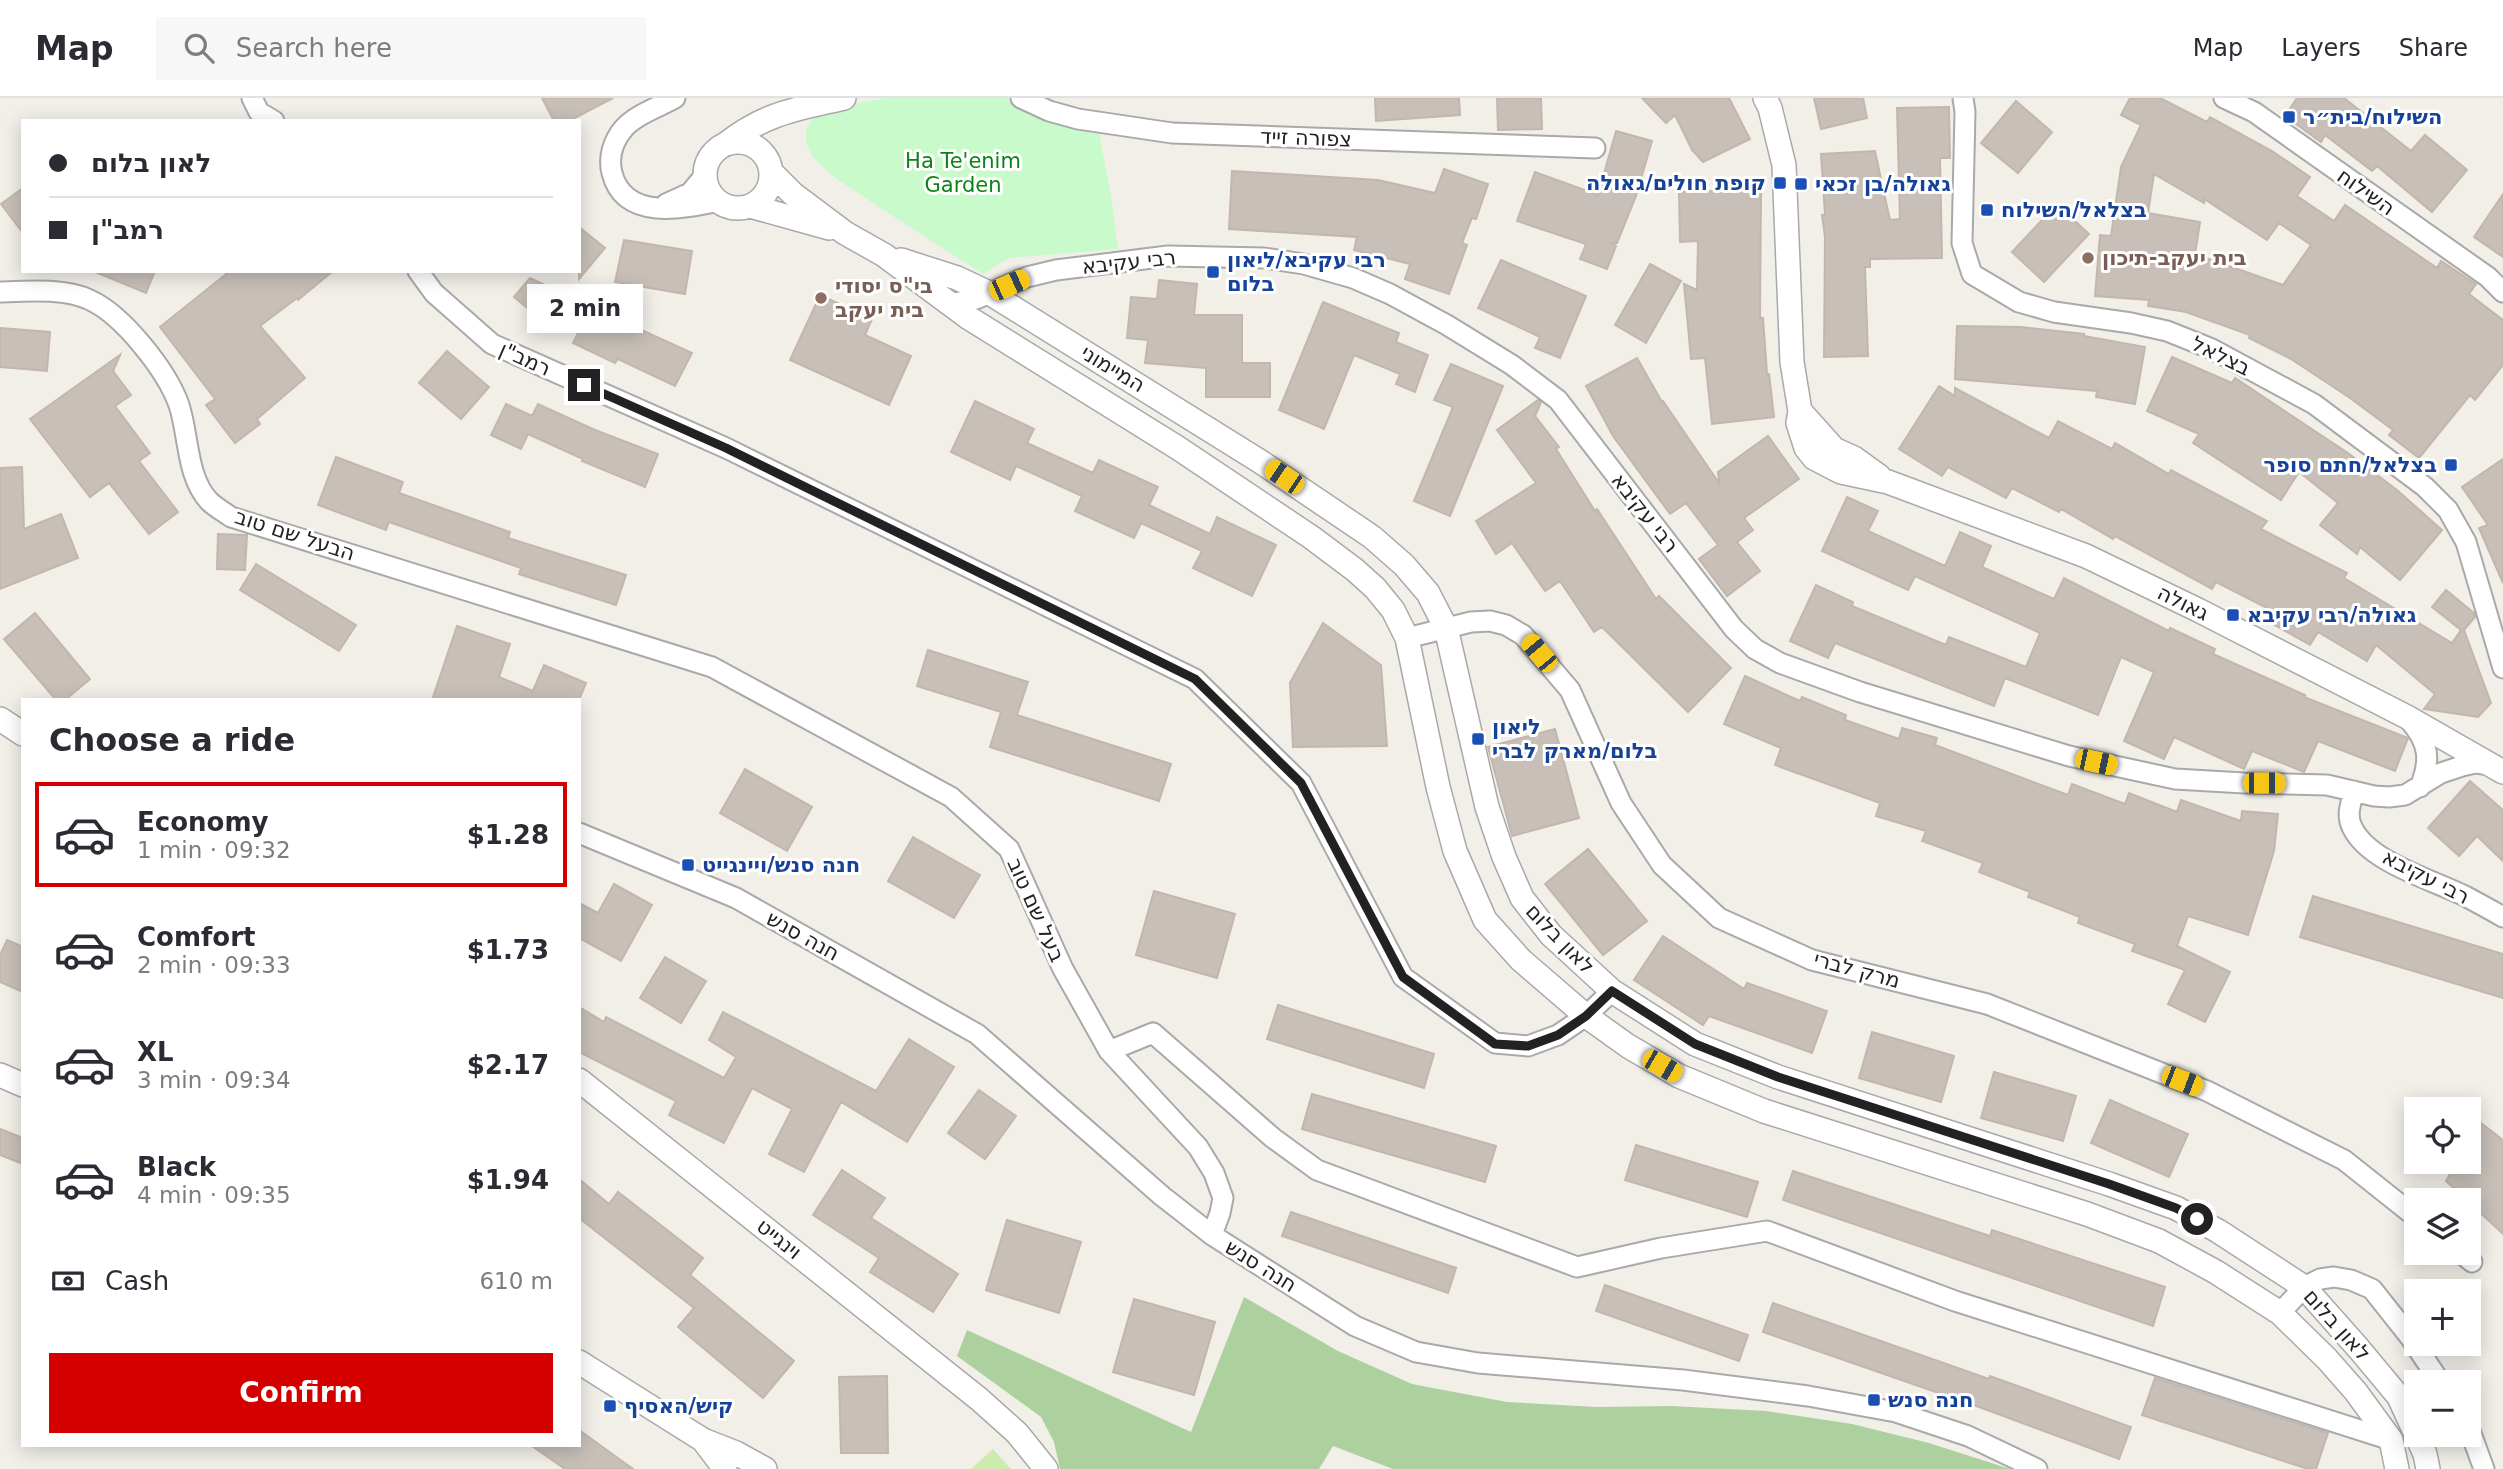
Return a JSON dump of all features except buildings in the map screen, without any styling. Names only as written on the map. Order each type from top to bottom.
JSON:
[{"type":"street","points":[[252,98],[259,112],[271,119]]},
{"type":"street","points":[[675,98],[626,126],[617,137],[611,150],[610,165],[614,179],[626,196],[645,207],[670,209],[719,201]]},
{"type":"street","points":[[645,207],[664,205],[684,196],[698,185],[717,149],[755,123],[792,110],[844,98]]},
{"type":"street","name":"צפורה זייד","points":[[1021,98],[1049,111],[1079,119],[1172,133],[1595,148]]},
{"type":"street","name":"גאולה","points":[[1765,98],[1784,165],[1792,362],[1800,411],[1798,423],[1806,448],[1814,458],[1842,472],[1888,482],[2086,556],[2198,610],[2407,718],[2497,768]]},
{"type":"street","name":"בצלאל","points":[[1963,98],[1962,243],[1972,274],[2019,302],[2054,313],[2131,323],[2167,331],[2212,349],[2314,404],[2425,487],[2448,510],[2466,542],[2503,668]]},
{"type":"street","name":"השילוח","points":[[2224,98],[2254,112],[2488,277],[2503,292]]},
{"type":"street","points":[[705,175],[711,194],[729,206],[750,206],[759,200],[771,183],[771,139],[775,129],[792,110]]},
{"type":"street","points":[[726,144],[736,142],[755,146],[770,167]]},
{"type":"street","name":"המיימוני","points":[[770,167],[793,194],[845,233],[884,255],[948,304],[1178,448],[1311,537]]},
{"type":"street","name":"המיימוני","points":[[750,206],[845,233]]},
{"type":"street","name":"המיימוני","points":[[884,255],[957,278],[991,293],[1329,507]]},
{"type":"street","name":"רבי עקיבא","points":[[948,304],[965,302],[1027,277],[1056,270],[1168,256],[1264,258],[1304,264],[1353,278],[1390,294],[1447,325],[1511,365],[1558,400],[1734,629],[1755,649],[1780,663],[1937,718],[2069,756],[2175,779],[2304,783],[2389,797],[2405,795],[2441,773],[2462,766],[2474,763],[2497,768]]},
{"type":"street","name":"רמב\"ן","points":[[419,273],[434,293],[492,344],[726,448],[1195,679],[1301,783],[1403,977],[1495,1044],[1528,1046],[1558,1035],[1586,1016],[1612,991]]},
{"type":"street","name":"הבעל שם טוב","points":[[0,292],[47,290],[90,300],[128,328],[150,356],[175,398],[194,473],[208,500],[231,517],[661,650]]},
{"type":"street","name":"לאון בלום","points":[[1329,507],[1373,537],[1404,565],[1428,593],[1446,628],[1487,807],[1521,898],[1551,935],[1612,991],[1695,1044],[1778,1077],[2109,1184],[2176,1208],[2218,1231],[2304,1286],[2399,1397],[2425,1454],[2428,1469]]},
{"type":"street","name":"לאון בלום","points":[[1311,537],[1375,588],[1393,610],[1407,638],[1437,787],[1455,851],[1485,920],[1521,960],[1586,1016],[1628,1046],[1679,1076],[1764,1111],[1979,1178],[2159,1241],[2216,1272],[2280,1313],[2327,1359],[2356,1392],[2391,1440],[2398,1469]]},
{"type":"street","name":"מרק לברי","points":[[1407,638],[1471,622],[1490,621],[1506,625],[1523,635],[1570,690],[1621,803],[1662,865],[1719,918],[1812,960],[1987,1004],[2207,1091],[2344,1160],[2404,1208]]},
{"type":"street","name":"בעל שם טוב","points":[[661,650],[712,667],[951,797],[1009,849],[1063,969],[1109,1051],[1198,1147],[1214,1173],[1223,1198],[1212,1235]]},
{"type":"street","points":[[2407,718],[2424,739],[2427,752],[2420,787]]},
{"type":"street","points":[[0,719],[21,733]]},
{"type":"street","name":"רבי עקיבא","points":[[2354,790],[2349,811],[2352,827],[2366,846],[2503,917]]},
{"type":"street","name":"חנה סנש","points":[[581,834],[736,898],[977,1034],[1162,1196],[1212,1235],[1355,1326],[1416,1352],[1478,1363],[1684,1380],[1808,1395],[1908,1416],[1968,1436],[2037,1469]]},
{"type":"street","points":[[1109,1051],[1153,1033],[1273,1138],[1317,1170],[1577,1267],[1661,1248],[1767,1231],[1955,1301],[2391,1440]]},
{"type":"street","points":[[0,1075],[21,1084]]},
{"type":"street","name":"וינגייט","points":[[581,1082],[979,1399],[1017,1433],[1046,1469]]},
{"type":"street","points":[[2280,1313],[2304,1286],[2320,1279],[2334,1277],[2351,1280],[2372,1289],[2432,1370]]},
{"type":"street","points":[[581,1363],[703,1440],[736,1453],[765,1469]]},
{"type":"street","name":"וינגייט","points":[[979,1399],[1018,1452],[1027,1469]]},
{"type":"street","points":[[703,1440],[725,1469]]},
{"type":"street","points":[[2476,1447],[2484,1469]]},
{"type":"green space","name":"Ha Te'enim Garden","points":[[884,98],[1007,98],[1026,113],[1038,118],[1099,132],[1118,249],[1009,258],[983,274],[926,238],[834,176],[815,159],[808,147],[806,133],[814,118],[844,106]]},
{"type":"green space","points":[[1244,1297],[1338,1351],[1412,1384],[1507,1402],[1766,1411],[1852,1424],[1929,1443],[2010,1469],[1393,1469],[1333,1446],[1319,1469],[1060,1469],[1054,1442],[1041,1417],[957,1356],[967,1330],[1191,1432]]},
{"type":"green space","points":[[993,1449],[1011,1469],[971,1469]]},
{"type":"place","name":"השילוח/בית״ר","points":[[2289,117]]},
{"type":"place","name":"קופת חולים/גאולה","points":[[1780,183]]},
{"type":"place","name":"גאולה/בן זכאי","points":[[1801,184]]},
{"type":"place","name":"בצלאל/השילוח","points":[[1987,210]]},
{"type":"place","name":"בית יעקב-תיכון","points":[[2088,258]]},
{"type":"place","name":"רבי עקיבא/ליאון בלום","points":[[1213,272]]},
{"type":"place","name":"בי\"ס יסודי בית יעקב","points":[[821,298]]},
{"type":"place","name":"בצלאל/חתם סופר","points":[[2451,465]]},
{"type":"place","name":"גאולה/רבי עקיבא","points":[[2233,615]]},
{"type":"place","name":"ליאון בלום/מארק לברי","points":[[1478,739]]},
{"type":"place","name":"חנה סנש/ויינגייט","points":[[688,865]]},
{"type":"place","name":"חנה סנש","points":[[1874,1400]]},
{"type":"place","name":"קיש/האסיף","points":[[610,1406]]},
{"type":"route","points":[[584,385],[726,448],[1195,679],[1301,783],[1403,977],[1495,1044],[1528,1046],[1558,1035],[1586,1016],[1612,991],[1695,1044],[1778,1077],[2109,1184],[2176,1208],[2197,1219]]}]
